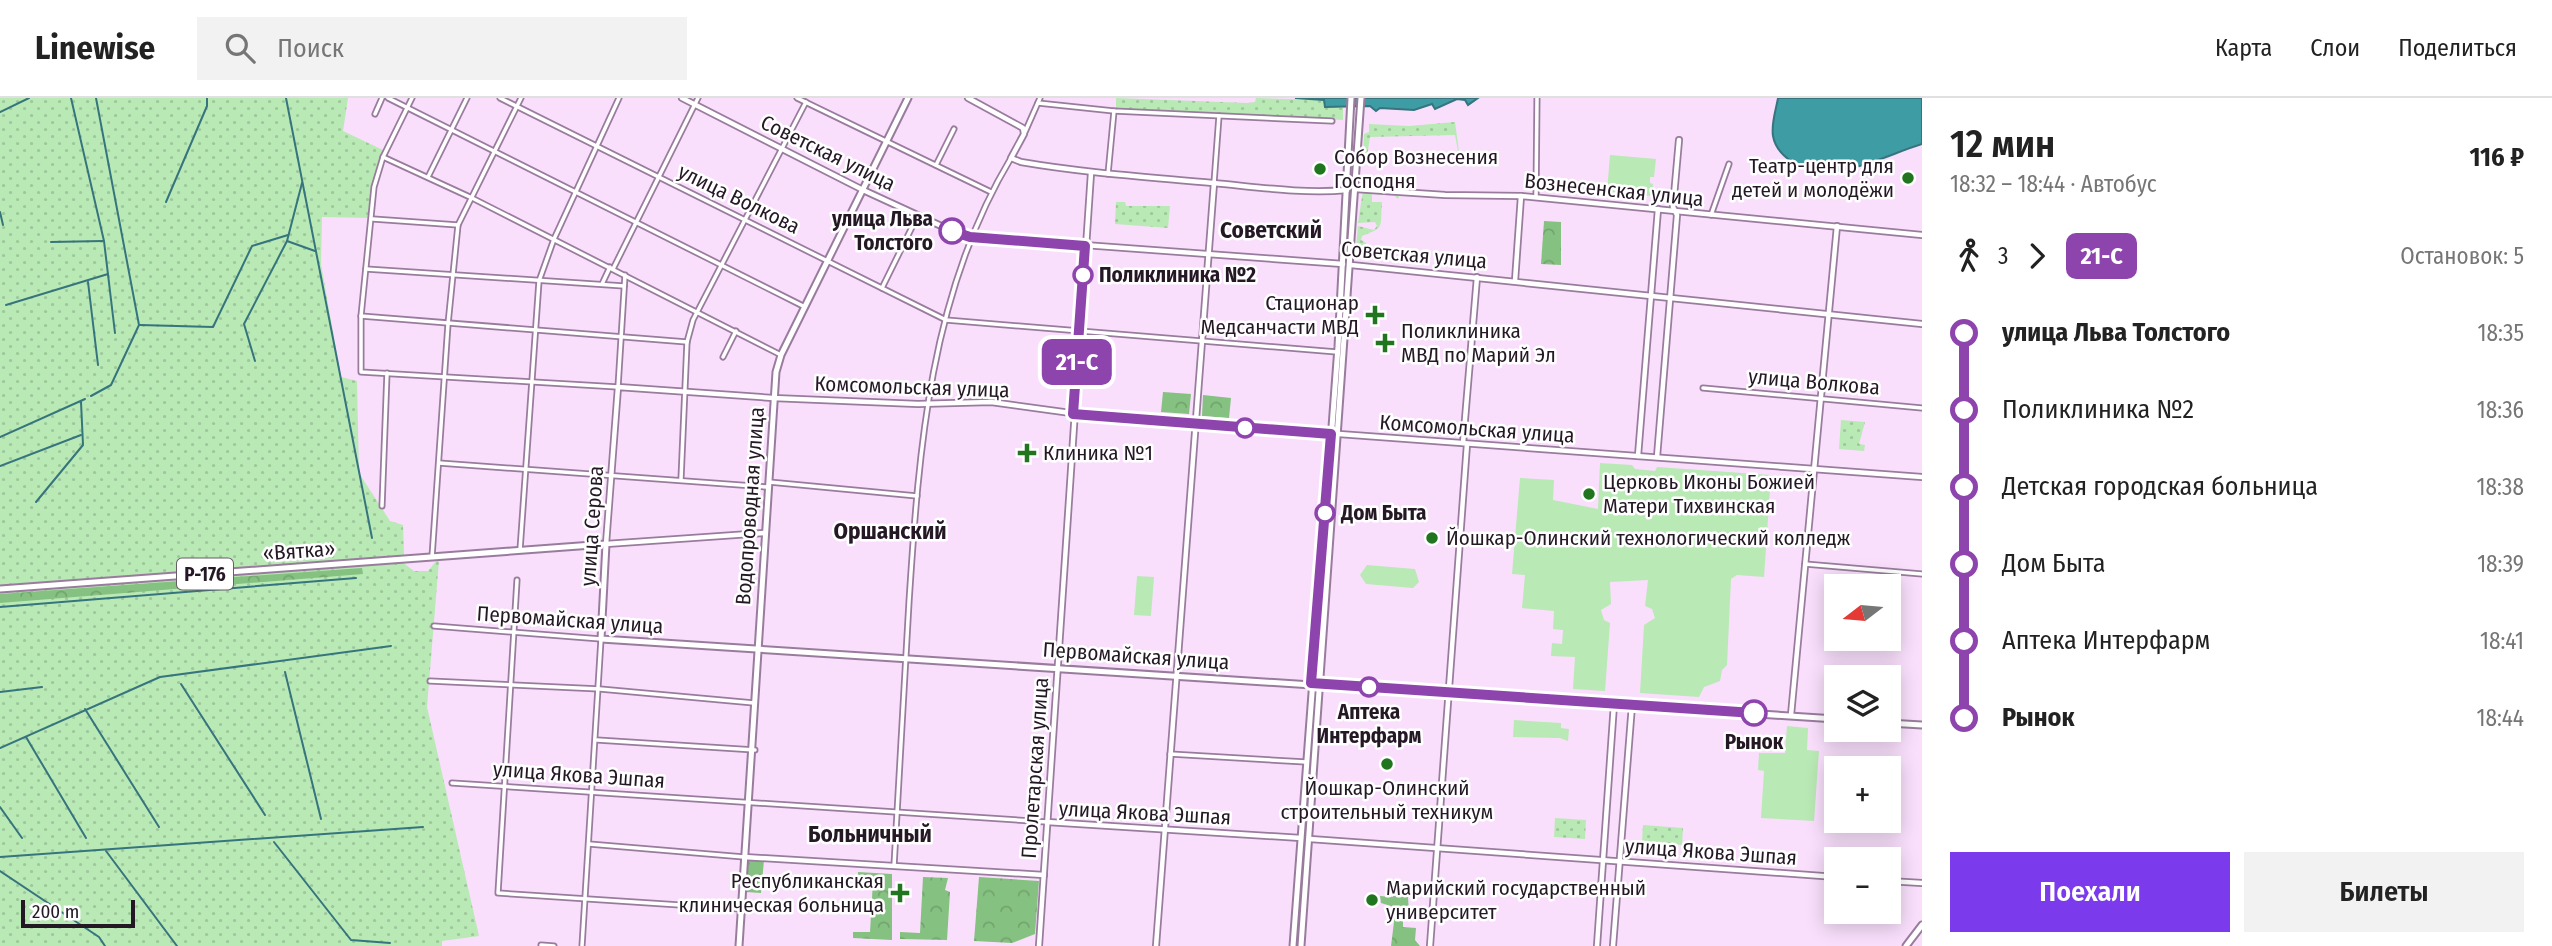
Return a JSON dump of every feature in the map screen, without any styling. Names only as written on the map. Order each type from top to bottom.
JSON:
[{"type":"main road","name":"Водопроводная улица","points":[[739,946],[753,750],[772,398],[781,355],[908,98]]},
{"type":"main road","points":[[1301,946],[1339,434],[1351,98]]},
{"type":"main road","points":[[1293,946],[1331,434],[1351,265],[1360,98]]},
{"type":"main road","name":"Вознесенская улица","points":[[1348,190],[1355,189]]},
{"type":"main road","name":"Советская улица","points":[[1343,264],[1351,265]]},
{"type":"main road","name":"Комсомольская улица","points":[[1331,434],[1339,434]]},
{"type":"main road","name":"«Вятка»","points":[[0,589],[606,544]]},
{"type":"main road","name":"улица Серова","points":[[601,639],[606,544]]},
{"type":"main road","name":"Первомайская улица","points":[[601,639],[1057,666],[1824,718]]},
{"type":"main road","points":[[1901,724],[1922,725]]},
{"type":"main road","name":"улица Якова Эшпая","points":[[1301,838],[1310,839]]},
{"type":"main road","points":[[1906,946],[1922,925]]},
{"type":"street","points":[[375,114],[383,98]]},
{"type":"street","points":[[388,98],[805,307]]},
{"type":"street","points":[[412,98],[383,157],[374,187],[362,316],[687,342]]},
{"type":"street","points":[[428,177],[467,98]]},
{"type":"street","name":"улица Волкова","points":[[500,98],[946,320],[1340,352]]},
{"type":"street","points":[[432,557],[448,324],[458,225],[521,98]]},
{"type":"street","points":[[520,550],[539,281],[554,239],[619,98]]},
{"type":"street","name":"Советская улица","points":[[682,98],[863,190],[970,237],[1343,264]]},
{"type":"street","points":[[602,285],[637,223],[698,98]]},
{"type":"street","points":[[797,98],[991,192]]},
{"type":"street","points":[[968,98],[1015,122],[1023,128],[1024,134]]},
{"type":"street","points":[[894,866],[905,657],[926,403],[970,237],[1041,98]]},
{"type":"street","points":[[1536,197],[1537,98]]},
{"type":"street","points":[[681,479],[687,342],[699,311],[806,103]]},
{"type":"street","points":[[1038,103],[1114,111],[1332,121]]},
{"type":"street","points":[[1108,174],[1114,111]]},
{"type":"street","points":[[1156,946],[1219,116]]},
{"type":"street","points":[[936,165],[954,129]]},
{"type":"street","points":[[1657,457],[1671,297],[1679,140]]},
{"type":"street","points":[[383,157],[472,198],[781,355]]},
{"type":"street","name":"Вознесенская улица","points":[[1011,158],[1091,173],[1301,190],[1348,190]]},
{"type":"street","points":[[1711,215],[1729,164]]},
{"type":"street","name":"Пролетарская улица","points":[[1039,946],[1091,173]]},
{"type":"street","name":"Вознесенская улица","points":[[1355,189],[1536,197],[1922,235]]},
{"type":"street","points":[[1515,281],[1521,196]]},
{"type":"street","points":[[1638,456],[1658,209]]},
{"type":"street","points":[[882,288],[918,215]]},
{"type":"street","points":[[373,219],[458,225]]},
{"type":"street","points":[[1791,715],[1838,226]]},
{"type":"street","name":"Советская улица","points":[[1351,265],[1922,324]]},
{"type":"street","points":[[366,269],[624,286]]},
{"type":"street","name":"улица Серова","points":[[606,544],[625,275]]},
{"type":"street","points":[[1430,946],[1477,277]]},
{"type":"street","name":"Комсомольская улица","points":[[362,316],[361,372],[772,398],[926,403],[991,402],[1073,414],[1331,434]]},
{"type":"street","points":[[723,357],[736,331]]},
{"type":"street","points":[[382,506],[387,373]]},
{"type":"street","name":"улица Волкова","points":[[1703,388],[1922,408]]},
{"type":"street","name":"Комсомольская улица","points":[[1339,434],[1922,477]]},
{"type":"street","points":[[439,463],[917,496]]},
{"type":"street","points":[[606,544],[764,533]]},
{"type":"street","points":[[1805,564],[1922,574]]},
{"type":"street","points":[[517,580],[498,893],[741,909]]},
{"type":"street","name":"Первомайская улица","points":[[434,626],[601,639]]},
{"type":"street","name":"улица Серова","points":[[582,946],[600,690],[601,639]]},
{"type":"street","points":[[430,681],[600,690],[754,703]]},
{"type":"street","points":[[1597,946],[1615,703]]},
{"type":"street","points":[[1613,946],[1632,705]]},
{"type":"street","points":[[596,740],[753,750]]},
{"type":"street","points":[[1170,754],[1306,762]]},
{"type":"street","name":"улица Якова Эшпая","points":[[452,783],[1301,838]]},
{"type":"street","name":"улица Якова Эшпая","points":[[1310,839],[1824,876]]},
{"type":"street","points":[[589,844],[744,857],[1044,875]]},
{"type":"street","points":[[1901,882],[1922,883]]},
{"type":"street","points":[[541,945],[554,946]]},
{"type":"shaded area","points":[[0,98],[348,98],[343,131],[385,151],[373,187],[372,218],[322,217],[321,264],[341,377],[357,381],[359,473],[390,521],[403,525],[404,556],[0,588]]},
{"type":"shaded area","points":[[1116,98],[1248,103],[1255,102],[1256,98],[1325,100],[1325,107],[1343,108],[1343,120],[1116,110]]},
{"type":"shaded area","points":[[1295,98],[1478,98],[1468,105],[1465,100],[1457,99],[1435,109],[1432,104],[1414,110],[1380,108],[1376,111],[1370,106],[1325,107],[1324,100]]},
{"type":"shaded area","points":[[1778,98],[1922,98],[1922,144],[1857,167],[1824,171],[1807,168],[1788,159],[1775,144],[1773,126]]},
{"type":"shaded area","points":[[1455,122],[1461,167],[1455,135],[1370,137],[1366,163],[1363,163],[1364,134],[1369,132],[1369,124],[1409,126]]},
{"type":"shaded area","points":[[1610,155],[1656,159],[1654,177],[1650,177],[1650,183],[1653,184],[1652,196],[1607,192]]},
{"type":"shaded area","points":[[1363,190],[1399,196],[1398,199],[1395,196],[1372,194],[1372,202],[1382,202],[1381,222],[1375,231],[1362,236],[1361,240],[1366,243],[1366,250],[1379,252],[1378,259],[1355,257],[1358,226],[1374,230],[1377,226],[1375,222],[1358,223]]},
{"type":"shaded area","points":[[1116,202],[1125,202],[1126,206],[1170,206],[1168,228],[1115,224]]},
{"type":"shaded area","points":[[1841,420],[1865,422],[1859,444],[1865,445],[1864,451],[1839,449]]},
{"type":"shaded area","points":[[1600,463],[1632,465],[1635,469],[1655,471],[1657,467],[1771,475],[1764,577],[1737,575],[1731,579],[1727,665],[1722,670],[1720,681],[1704,687],[1699,697],[1640,693],[1644,625],[1655,618],[1652,609],[1645,606],[1648,580],[1610,582],[1611,604],[1601,610],[1604,620],[1610,623],[1605,691],[1573,689],[1575,657],[1551,656],[1552,643],[1562,644],[1563,630],[1553,629],[1554,611],[1522,608],[1525,575],[1512,574],[1520,478],[1554,480],[1553,500],[1598,509]]},
{"type":"shaded area","points":[[437,560],[427,707],[479,936],[442,941],[442,946],[0,946],[0,591],[402,562],[414,571],[428,571]]},
{"type":"shaded area","points":[[1367,565],[1415,569],[1419,582],[1413,588],[1366,584],[1360,575]]},
{"type":"shaded area","points":[[1137,576],[1154,577],[1151,616],[1134,615]]},
{"type":"shaded area","points":[[1514,720],[1561,723],[1561,728],[1569,729],[1568,741],[1560,738],[1513,737]]},
{"type":"shaded area","points":[[1787,726],[1808,728],[1807,750],[1819,751],[1814,821],[1761,818],[1764,771],[1758,770],[1759,753],[1785,753]]},
{"type":"shaded area","points":[[1555,818],[1586,820],[1585,839],[1554,837]]},
{"type":"shaded area","points":[[1643,825],[1683,828],[1682,845],[1642,842]]},
{"type":"green space","points":[[1544,221],[1561,222],[1561,265],[1541,264]]},
{"type":"green space","points":[[1163,392],[1191,394],[1189,414],[1161,412]]},
{"type":"green space","points":[[1203,395],[1231,398],[1229,418],[1202,416]]},
{"type":"green space","points":[[362,568],[363,574],[0,603],[0,594]]},
{"type":"green space","points":[[748,859],[764,860],[761,893],[746,892]]},
{"type":"green space","points":[[858,872],[892,874],[892,940],[853,938],[853,932],[870,932],[873,881],[858,880]]},
{"type":"green space","points":[[923,877],[948,878],[945,890],[950,892],[947,940],[900,939],[900,932],[920,933]]},
{"type":"green space","points":[[979,877],[1039,881],[1035,934],[1012,943],[974,941]]},
{"type":"green space","points":[[1407,883],[1409,912],[1403,913],[1403,927],[1416,928],[1415,940],[1420,946],[1391,946],[1394,922],[1391,906],[1381,903],[1380,896],[1393,897],[1395,885],[1391,884]]},
{"type":"waterway","points":[[0,112],[29,98]]},
{"type":"waterway","points":[[71,98],[104,241],[115,333]]},
{"type":"waterway","points":[[91,396],[111,385],[139,325],[96,98]]},
{"type":"waterway","points":[[166,202],[207,106],[207,98]]},
{"type":"waterway","points":[[286,98],[372,538]]},
{"type":"waterway","points":[[255,361],[244,324],[287,241],[302,183]]},
{"type":"waterway","points":[[0,212],[3,225]]},
{"type":"waterway","points":[[140,325],[213,327],[252,246],[288,235]]},
{"type":"waterway","points":[[51,242],[103,241]]},
{"type":"waterway","points":[[287,241],[315,251]]},
{"type":"waterway","points":[[6,305],[108,274]]},
{"type":"waterway","points":[[88,282],[98,365]]},
{"type":"waterway","points":[[0,437],[85,399]]},
{"type":"waterway","points":[[36,502],[83,445],[81,402]]},
{"type":"waterway","points":[[0,466],[81,435]]},
{"type":"waterway","points":[[0,607],[356,578]]},
{"type":"waterway","points":[[0,748],[160,677],[391,646]]},
{"type":"waterway","points":[[285,672],[321,819]]},
{"type":"waterway","points":[[181,684],[265,815]]},
{"type":"waterway","points":[[0,692],[42,687]]},
{"type":"waterway","points":[[85,709],[159,827]]},
{"type":"waterway","points":[[26,737],[86,838]]},
{"type":"waterway","points":[[0,807],[22,838]]},
{"type":"waterway","points":[[0,857],[423,827]]},
{"type":"waterway","points":[[274,842],[351,940],[390,943]]},
{"type":"waterway","points":[[106,851],[177,946]]},
{"type":"waterway","points":[[0,871],[99,937],[105,946]]},
{"type":"bus line","name":"21-С","points":[[952,231],[970,237],[1085,246],[1073,414],[1331,434],[1311,683],[1754,713]]},
{"type":"place","name":"Собор Вознесения Господня","points":[[1320,169]]},
{"type":"place","name":"Театр-центр для детей и молодёжи","points":[[1908,178]]},
{"type":"place","name":"улица Льва Толстого","points":[[952,231]]},
{"type":"place","name":"Поликлиника №2","points":[[1083,275]]},
{"type":"place","name":"Стационар Медсанчасти МВД","points":[[1375,315]]},
{"type":"place","name":"Поликлиника МВД по Марий Эл","points":[[1385,343]]},
{"type":"place","name":"Клиника №1","points":[[1027,453]]},
{"type":"place","name":"Церковь Иконы Божией Матери Тихвинская","points":[[1589,494]]},
{"type":"place","name":"Дом Быта","points":[[1325,513]]},
{"type":"place","name":"Йошкар-Олинский технологический колледж","points":[[1432,538]]},
{"type":"place","name":"Аптека Интерфарм","points":[[1369,687]]},
{"type":"place","name":"Рынок","points":[[1754,713]]},
{"type":"place","name":"Йошкар-Олинский строительный техникум","points":[[1387,764]]},
{"type":"place","name":"Республиканская клиническая больница","points":[[900,893]]},
{"type":"place","name":"Марийский государственный университет","points":[[1372,900]]},
{"type":"district","name":"Советский","points":[[1271,230]]},
{"type":"district","name":"Оршанский","points":[[890,531]]},
{"type":"district","name":"Больничный","points":[[870,834]]}]
